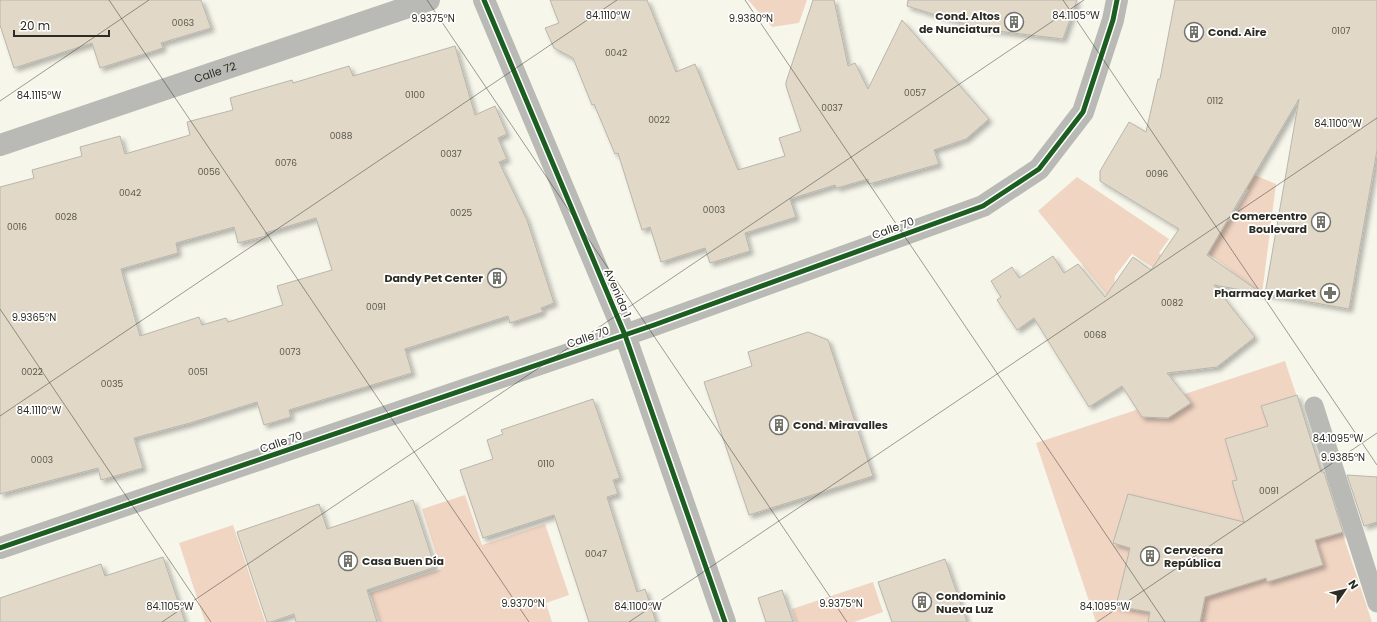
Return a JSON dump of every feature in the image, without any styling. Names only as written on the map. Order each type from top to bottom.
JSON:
[{"type":"street","name":"Calle 72","points":[[0,145],[429,0]]},
{"type":"street","name":"Avenida 1","points":[[484,0],[625,335],[725,622]]},
{"type":"street","name":"Calle 70","points":[[0,548],[625,335],[983,206],[1039,169],[1083,112],[1113,20],[1117,0]]},
{"type":"lane","points":[[1314,406],[1377,603]]},
{"type":"shaded area","points":[[748,0],[807,0],[799,23],[772,27]]},
{"type":"shaded area","points":[[1159,136],[1276,184],[1262,294],[1189,239],[1207,210],[1229,222],[1249,190]]},
{"type":"shaded area","points":[[1077,177],[1169,239],[1159,253],[1165,258],[1157,270],[1132,254],[1115,276],[1113,302],[1038,211]]},
{"type":"shaded area","points":[[1285,361],[1372,622],[1096,622],[1036,443]]},
{"type":"shaded area","points":[[465,495],[482,545],[545,524],[569,595],[546,603],[552,622],[380,622],[370,593],[441,569],[422,509]]},
{"type":"shaded area","points":[[233,525],[265,622],[205,622],[179,543]]},
{"type":"shaded area","points":[[873,582],[883,612],[854,622],[796,622],[792,609]]},
{"type":"building","points":[[0,0],[201,0],[211,28],[161,43],[163,48],[100,68],[92,43],[14,68],[0,25]]},
{"type":"building","points":[[550,0],[647,0],[676,72],[695,64],[738,170],[785,156],[779,138],[801,131],[786,82],[813,0],[834,0],[848,66],[855,63],[868,89],[902,20],[989,119],[966,139],[934,150],[939,164],[869,184],[868,179],[837,188],[835,185],[790,199],[796,217],[745,233],[750,251],[710,263],[705,248],[661,262],[650,227],[642,230],[618,153],[615,154],[594,104],[592,105],[573,58],[554,48],[545,28],[559,23]]},
{"type":"building","name":"Cond. Altos de Nunciatura","points":[[908,0],[1077,0],[1063,39],[981,29],[907,6]]},
{"type":"building","points":[[1175,0],[1377,0],[1377,150],[1349,309],[1265,294],[1299,99],[1207,255],[1263,294],[1214,285],[1255,337],[1217,367],[1167,373],[1191,403],[1168,418],[1142,417],[1122,386],[1089,407],[1034,318],[1017,330],[997,300],[1001,297],[991,281],[1012,267],[1019,278],[1053,256],[1064,273],[1078,264],[1105,297],[1133,257],[1151,270],[1179,229],[1100,181],[1100,171],[1129,122],[1146,132],[1158,79],[1160,79]]},
{"type":"building","points":[[455,46],[475,115],[495,106],[507,134],[498,138],[507,159],[499,162],[527,220],[554,303],[541,308],[543,312],[510,323],[508,316],[405,349],[412,373],[289,410],[291,417],[264,425],[257,402],[190,423],[134,438],[143,468],[101,480],[98,468],[0,494],[0,187],[34,178],[32,170],[82,156],[80,147],[120,136],[125,154],[190,135],[187,122],[233,110],[230,98],[292,80],[293,83],[349,66],[353,76]],"holes":[[[316,218],[332,270],[277,286],[283,305],[228,322],[226,318],[202,325],[199,317],[140,336],[121,269],[178,253],[176,243],[234,227],[238,243],[266,236],[265,233]]]},
{"type":"building","name":"Cond. Miravalles","points":[[808,332],[828,340],[873,476],[749,515],[704,382],[752,366],[748,352]]},
{"type":"building","points":[[1297,395],[1321,472],[1324,472],[1343,532],[1315,540],[1323,565],[1267,582],[1266,578],[1205,597],[1200,622],[1148,622],[1150,612],[1116,606],[1130,548],[1113,543],[1128,494],[1244,522],[1232,481],[1237,480],[1225,439],[1268,426],[1261,406]]},
{"type":"building","points":[[593,399],[620,478],[613,480],[618,494],[607,497],[637,592],[645,589],[656,622],[589,622],[554,515],[483,538],[460,470],[493,459],[487,440],[503,434],[501,430]]},
{"type":"building","points":[[1347,475],[1377,477],[1377,522],[1364,526]]},
{"type":"building","name":"Casa Buen Día","points":[[413,500],[435,567],[367,590],[377,622],[296,622],[294,614],[267,622],[237,532],[319,504],[327,529]]},
{"type":"building","points":[[163,557],[185,622],[0,622],[0,598],[101,564],[105,576]]},
{"type":"building","name":"Condominio Nueva Luz","points":[[945,559],[967,622],[892,622],[878,582]]},
{"type":"building","points":[[782,590],[793,622],[766,622],[758,598]]},
{"type":"cycle path","points":[[484,0],[625,335],[725,622]]},
{"type":"cycle path","points":[[0,548],[654,325],[983,206],[1039,169],[1083,112],[1113,20],[1117,0]]},
{"type":"place","name":"Cond. Altos de Nunciatura","points":[[1014,22]]},
{"type":"place","name":"Cond. Aire","points":[[1194,32]]},
{"type":"place","name":"Comercentro Boulevard","points":[[1321,222]]},
{"type":"place","name":"Dandy Pet Center","points":[[497,278]]},
{"type":"place","name":"Pharmacy Market","points":[[1330,293]]},
{"type":"place","name":"Cond. Miravalles","points":[[779,425]]},
{"type":"place","name":"Cervecera República","points":[[1150,556]]},
{"type":"place","name":"Casa Buen Día","points":[[348,561]]},
{"type":"place","name":"Condominio Nueva Luz","points":[[922,602]]}]
